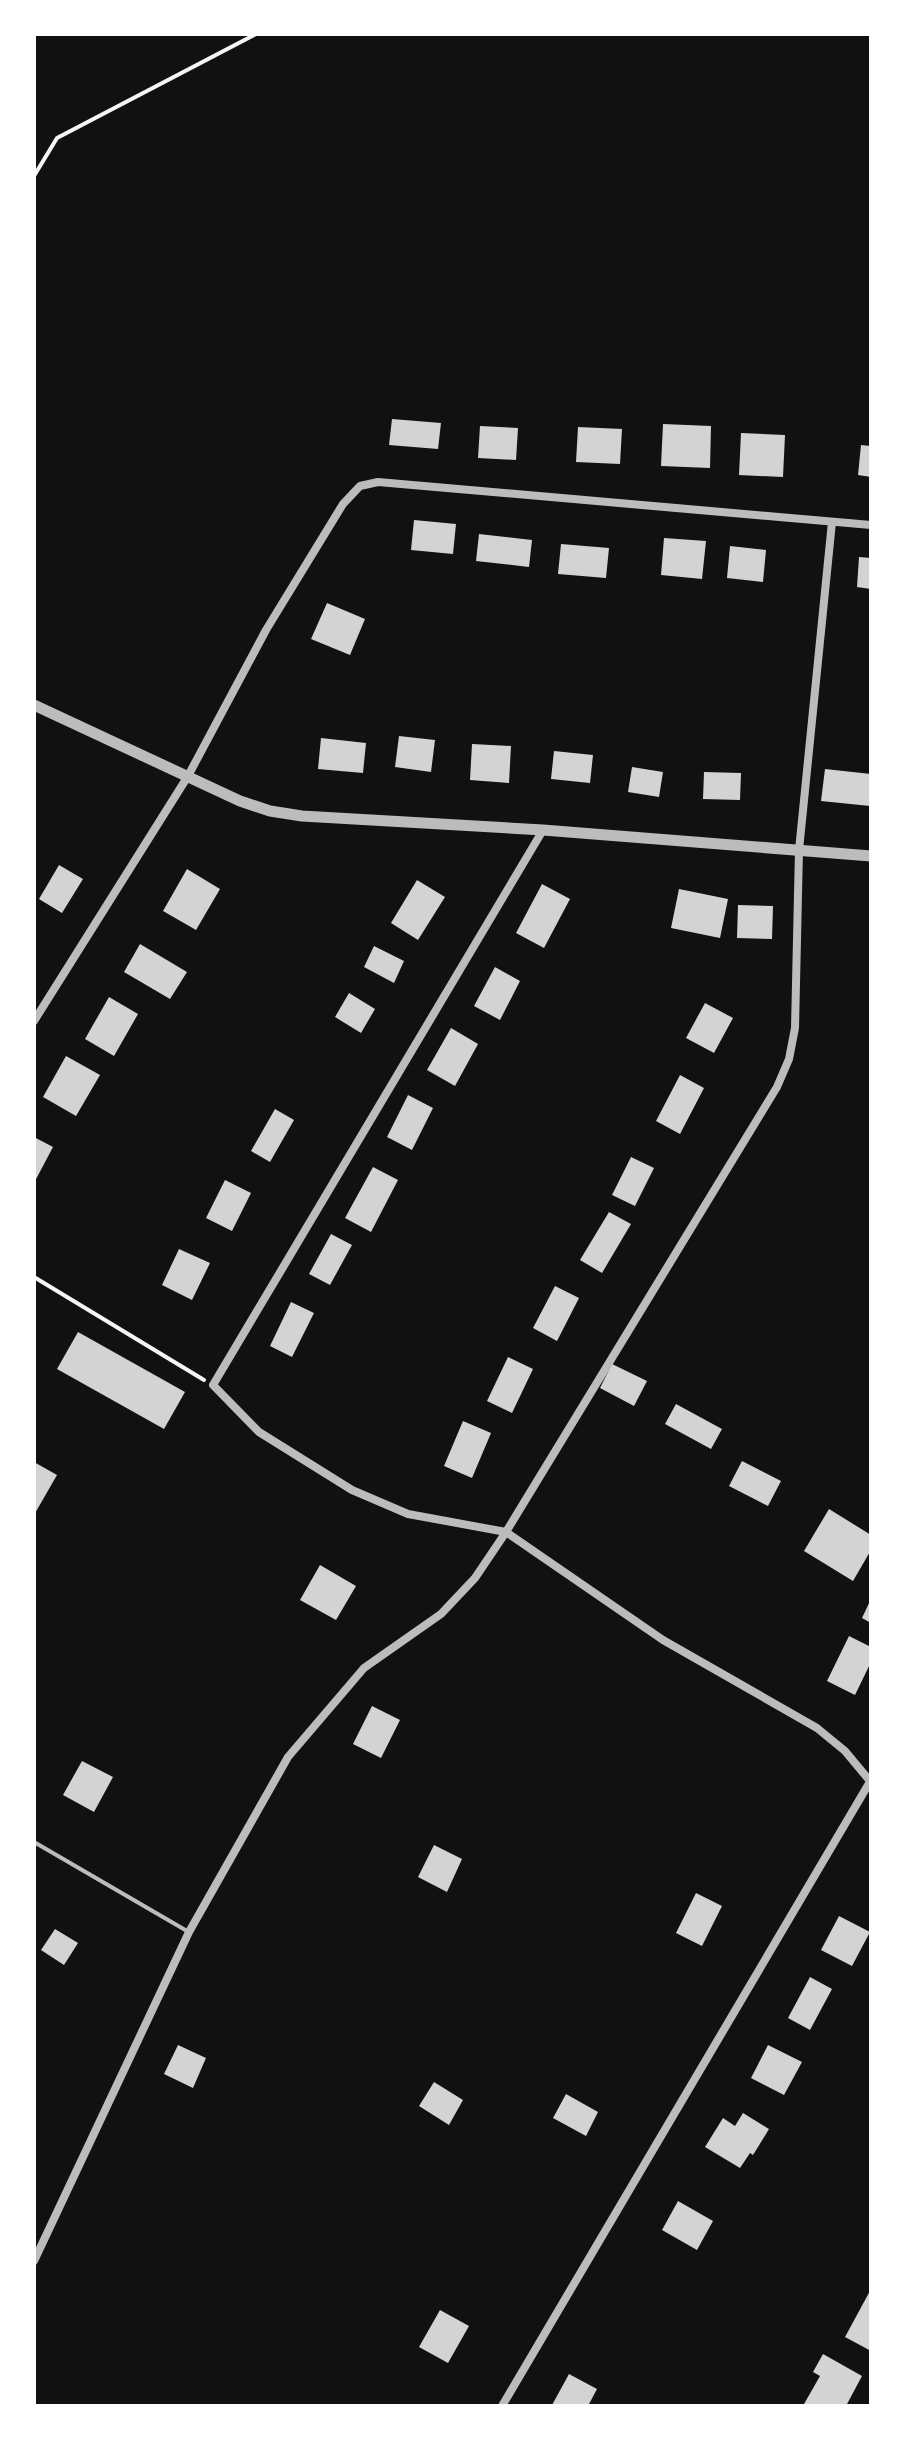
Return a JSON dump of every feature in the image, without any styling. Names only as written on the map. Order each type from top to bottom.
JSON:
[{"type":"street","points":[[34,1021],[188,776],[266,630],[343,504],[360,486],[378,482],[871,525]]},
{"type":"street","points":[[34,2261],[189,1932],[288,1757],[364,1668],[441,1614],[475,1578],[777,1087],[789,1059],[795,1028],[799,850],[832,522]]},
{"type":"street","points":[[34,705],[240,801],[270,811],[302,816],[543,830],[871,856]]},
{"type":"street","points":[[502,2406],[871,1781],[845,1751],[817,1728],[663,1640],[506,1532],[408,1514],[352,1490],[259,1432],[213,1385],[543,830]]},
{"type":"lane","points":[[34,1842],[189,1932]]},
{"type":"path","points":[[34,176],[57,138],[256,34]]},
{"type":"path","points":[[34,1277],[213,1385]]},
{"type":"building","points":[[392,419],[441,423],[438,449],[389,445]]},
{"type":"building","points":[[663,424],[711,426],[710,468],[661,466]]},
{"type":"building","points":[[480,426],[518,428],[516,460],[478,458]]},
{"type":"building","points":[[578,427],[622,429],[620,464],[576,462]]},
{"type":"building","points":[[741,433],[785,435],[783,477],[739,475]]},
{"type":"building","points":[[861,445],[871,446],[871,477],[858,475]]},
{"type":"building","points":[[414,520],[456,524],[453,554],[411,550]]},
{"type":"building","points":[[479,534],[532,540],[529,567],[476,561]]},
{"type":"building","points":[[664,538],[706,541],[702,579],[661,575]]},
{"type":"building","points":[[561,544],[609,548],[606,578],[558,574]]},
{"type":"building","points":[[730,546],[766,550],[763,582],[727,578]]},
{"type":"building","points":[[859,557],[871,558],[871,589],[857,587]]},
{"type":"building","points":[[327,603],[365,619],[350,655],[311,639]]},
{"type":"building","points":[[399,736],[435,740],[431,772],[395,767]]},
{"type":"building","points":[[321,738],[366,743],[363,773],[318,769]]},
{"type":"building","points":[[472,744],[511,746],[509,783],[470,780]]},
{"type":"building","points":[[554,751],[593,755],[590,783],[551,779]]},
{"type":"building","points":[[632,767],[663,772],[659,797],[628,792]]},
{"type":"building","points":[[825,769],[871,774],[870,806],[821,801]]},
{"type":"building","points":[[704,772],[741,773],[740,800],[703,799]]},
{"type":"building","points":[[59,865],[83,879],[62,913],[39,899]]},
{"type":"building","points":[[187,869],[220,889],[196,930],[163,911]]},
{"type":"building","points":[[417,880],[445,897],[418,940],[391,923]]},
{"type":"building","points":[[542,884],[570,899],[544,948],[516,933]]},
{"type":"building","points":[[679,889],[728,899],[720,938],[671,928]]},
{"type":"building","points":[[738,905],[773,906],[772,939],[737,938]]},
{"type":"building","points":[[140,944],[187,972],[170,999],[124,972]]},
{"type":"building","points":[[374,946],[404,961],[394,983],[364,967]]},
{"type":"building","points":[[495,967],[520,981],[500,1020],[474,1006]]},
{"type":"building","points":[[349,993],[375,1009],[361,1033],[335,1017]]},
{"type":"building","points":[[109,997],[138,1014],[114,1056],[85,1039]]},
{"type":"building","points":[[705,1003],[733,1018],[714,1053],[686,1038]]},
{"type":"building","points":[[451,1028],[478,1044],[455,1086],[427,1070]]},
{"type":"building","points":[[66,1056],[100,1075],[76,1116],[43,1097]]},
{"type":"building","points":[[680,1075],[704,1088],[680,1134],[656,1121]]},
{"type":"building","points":[[408,1095],[433,1108],[412,1150],[387,1137]]},
{"type":"building","points":[[275,1109],[294,1120],[270,1162],[251,1151]]},
{"type":"building","points":[[34,1137],[53,1147],[34,1183]]},
{"type":"building","points":[[631,1157],[654,1168],[635,1206],[612,1195]]},
{"type":"building","points":[[373,1167],[398,1180],[371,1232],[345,1218]]},
{"type":"building","points":[[225,1180],[251,1193],[232,1231],[206,1218]]},
{"type":"building","points":[[609,1212],[631,1224],[602,1273],[580,1260]]},
{"type":"building","points":[[331,1234],[352,1245],[330,1285],[309,1274]]},
{"type":"building","points":[[179,1249],[210,1263],[192,1300],[162,1285]]},
{"type":"building","points":[[555,1286],[579,1298],[557,1341],[533,1328]]},
{"type":"building","points":[[291,1302],[314,1313],[292,1357],[270,1346]]},
{"type":"building","points":[[78,1332],[185,1392],[164,1429],[57,1369]]},
{"type":"building","points":[[508,1357],[533,1369],[512,1413],[487,1401]]},
{"type":"building","points":[[612,1364],[647,1381],[634,1406],[600,1388]]},
{"type":"building","points":[[676,1404],[722,1429],[711,1449],[665,1424]]},
{"type":"building","points":[[463,1421],[491,1433],[472,1478],[444,1466]]},
{"type":"building","points":[[742,1461],[781,1481],[768,1506],[729,1486]]},
{"type":"building","points":[[34,1462],[57,1475],[34,1515]]},
{"type":"building","points":[[829,1509],[871,1535],[871,1550],[853,1581],[804,1551]]},
{"type":"building","points":[[320,1565],[356,1586],[336,1620],[300,1600]]},
{"type":"building","points":[[871,1599],[871,1623],[862,1618]]},
{"type":"building","points":[[849,1636],[871,1647],[871,1662],[855,1695],[827,1681]]},
{"type":"building","points":[[372,1706],[400,1720],[381,1758],[353,1744]]},
{"type":"building","points":[[82,1761],[113,1777],[94,1812],[63,1795]]},
{"type":"building","points":[[434,1845],[462,1859],[447,1892],[418,1877]]},
{"type":"building","points":[[696,1893],[722,1906],[702,1946],[676,1933]]},
{"type":"building","points":[[839,1916],[870,1932],[852,1966],[821,1950]]},
{"type":"building","points":[[55,1929],[78,1943],[64,1965],[41,1950]]},
{"type":"building","points":[[810,1977],[832,1989],[810,2030],[788,2018]]},
{"type":"building","points":[[178,2045],[206,2058],[193,2088],[164,2074]]},
{"type":"building","points":[[768,2045],[802,2062],[784,2095],[751,2078]]},
{"type":"building","points":[[434,2082],[463,2100],[449,2125],[419,2106]]},
{"type":"building","points":[[566,2094],[598,2112],[586,2136],[553,2118]]},
{"type":"building","points":[[743,2113],[769,2129],[753,2155],[750,2153],[740,2168],[705,2147],[723,2118],[735,2126]]},
{"type":"building","points":[[678,2201],[713,2221],[697,2250],[662,2230]]},
{"type":"building","points":[[871,2289],[871,2351],[845,2337]]},
{"type":"building","points":[[440,2310],[469,2326],[448,2363],[419,2347]]},
{"type":"building","points":[[823,2354],[862,2376],[846,2406],[804,2404],[820,2376],[813,2372]]},
{"type":"building","points":[[569,2374],[597,2389],[588,2406],[552,2405]]}]
